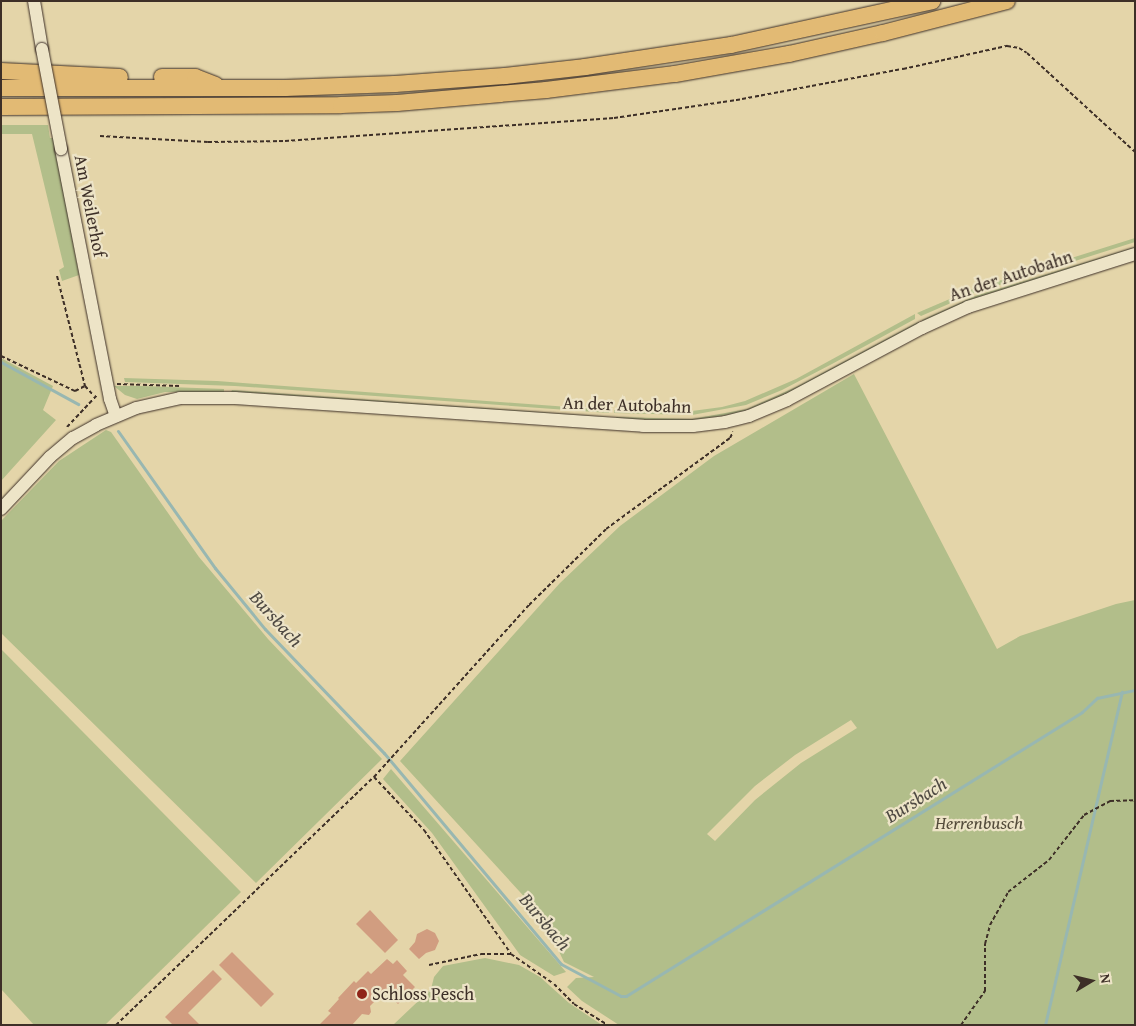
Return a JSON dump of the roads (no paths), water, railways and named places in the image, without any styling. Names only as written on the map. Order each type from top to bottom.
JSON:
[{"type":"highway","points":[[1,88],[225,88],[396,84],[577,68],[731,45],[932,1]]},
{"type":"highway","points":[[1,107],[341,105],[397,103],[546,90],[675,74],[789,54],[892,31],[1007,1]]},
{"type":"highway","points":[[1,71],[104,77],[196,77],[225,88]]},
{"type":"main road","name":"Am Weilerhof","points":[[34,1],[110,399],[116,416]]},
{"type":"main road","name":"An der Autobahn","points":[[1,509],[60,448],[86,431],[116,416],[166,400],[203,396],[660,427],[701,426],[740,418],[802,393],[922,328],[968,307],[1135,254]]},
{"type":"waterway","points":[[1,362],[78,404]]},
{"type":"waterway","name":"Bursbach","points":[[118,431],[215,568],[265,629],[384,753],[561,964],[621,996],[626,996],[1082,712],[1097,698],[1135,690]]},
{"type":"waterway","points":[[1045,1025],[1122,692]]},
{"type":"place","name":"Schloss Pesch","points":[[362,994]]},
{"type":"park label","name":"Herrenbusch","points":[[979,823]]}]
